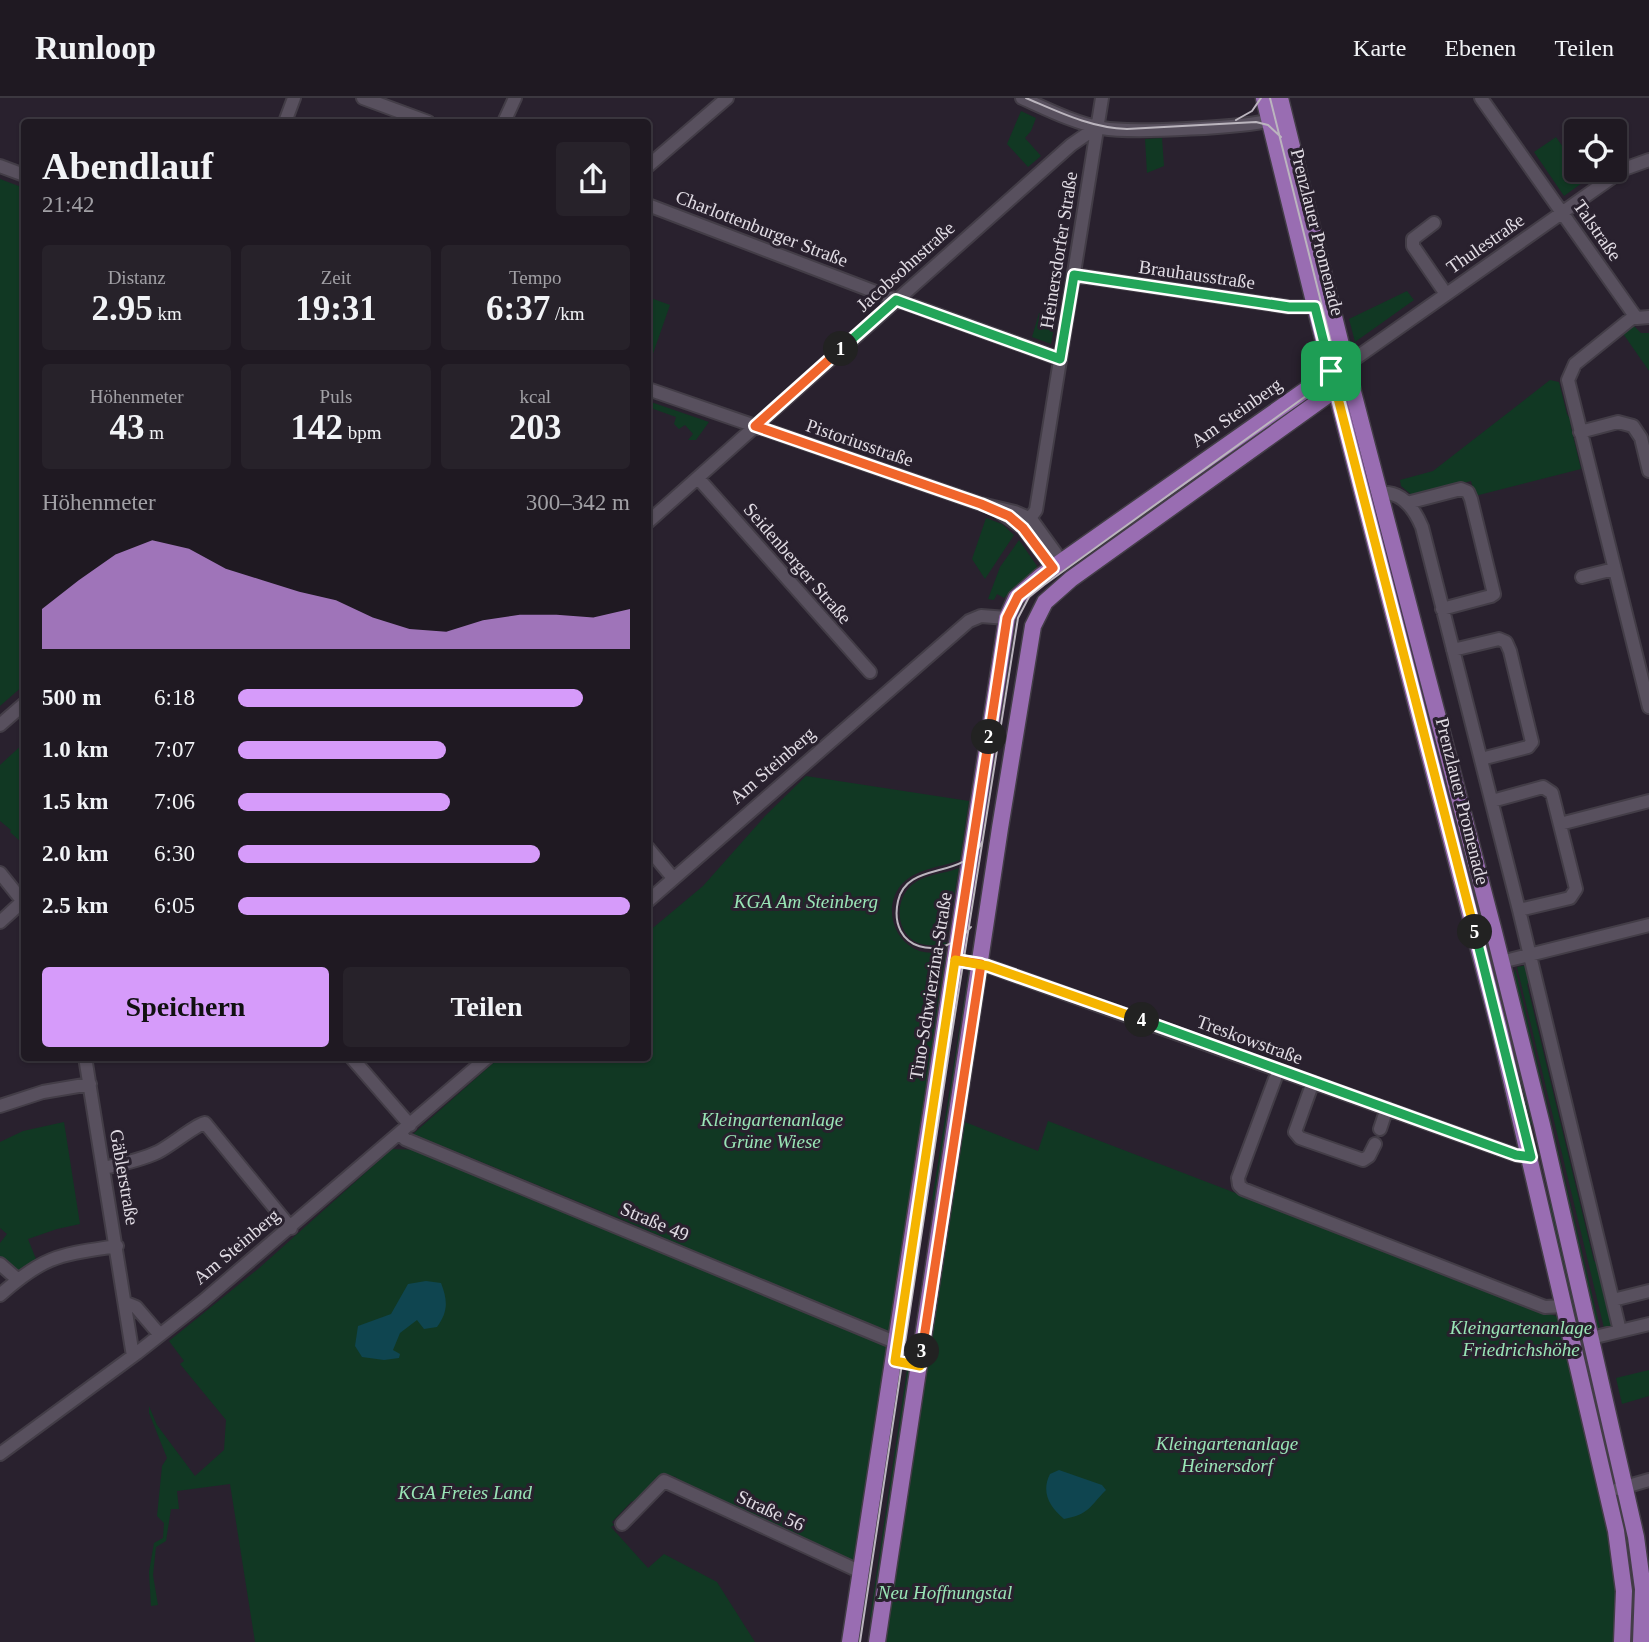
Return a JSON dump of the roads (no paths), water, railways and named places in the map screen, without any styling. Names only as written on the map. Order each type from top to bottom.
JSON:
[{"type":"main road","name":"Prenzlauer Promenade","points":[[1264,98],[1315,307],[1379,493],[1401,574],[1551,1163],[1626,1487],[1646,1589],[1641,1642]]},
{"type":"main road","name":"Prenzlauer Promenade","points":[[1281,103],[1338,368]]},
{"type":"main road","points":[[1336,390],[1338,368]]},
{"type":"main road","name":"Am Steinberg","points":[[1062,569],[1338,368]]},
{"type":"main road","name":"Prenzlauer Promenade","points":[[1336,390],[1531,1157],[1607,1492],[1624,1591],[1622,1642]]},
{"type":"main road","name":"Am Steinberg","points":[[1007,618],[1018,596],[1336,390]]},
{"type":"main road","points":[[877,1642],[1031,636],[1039,612],[1062,569]]},
{"type":"main road","points":[[1385,578],[1401,574]]},
{"type":"main road","name":"Tino-Schwierzina-Straße","points":[[850,1642],[1007,618]]},
{"type":"main road","points":[[895,1361],[920,1366]]},
{"type":"street","points":[[286,119],[295,98]]},
{"type":"street","points":[[363,98],[420,119]]},
{"type":"street","points":[[505,119],[515,98]]},
{"type":"street","points":[[651,163],[727,98]]},
{"type":"street","points":[[1022,98],[1097,127],[1127,131],[1269,121],[1279,117],[1281,103]]},
{"type":"street","name":"Heinersdorfer Straße","points":[[1027,524],[1036,510],[1102,98]]},
{"type":"street","name":"Talstraße","points":[[1481,98],[1634,316]]},
{"type":"street","name":"Jacobsohnstraße","points":[[651,519],[1071,145],[1097,127]]},
{"type":"street","name":"Thulestraße","points":[[1338,368],[1629,166],[1649,160]]},
{"type":"street","points":[[0,166],[21,174]]},
{"type":"street","name":"Charlottenburger Straße","points":[[651,206],[896,300],[1060,359]]},
{"type":"street","points":[[1434,223],[1413,239],[1413,246],[1446,294]]},
{"type":"street","name":"Brauhausstraße","points":[[1074,275],[1289,307],[1315,307]]},
{"type":"street","points":[[1648,700],[1568,386],[1574,364],[1634,316],[1649,317]]},
{"type":"street","name":"Pistoriusstraße","points":[[651,390],[1009,516],[1027,524],[1062,569]]},
{"type":"street","points":[[1580,432],[1618,422],[1633,426],[1641,439],[1649,471]]},
{"type":"street","name":"Seidenberger Straße","points":[[698,478],[870,672]]},
{"type":"street","points":[[1379,493],[1390,492],[1407,503],[1461,489],[1468,492],[1494,594],[1442,609]]},
{"type":"street","name":"Prenzlauer Promenade","points":[[1407,503],[1416,513],[1422,527],[1530,954],[1620,1331]]},
{"type":"street","points":[[1582,577],[1614,569]]},
{"type":"street","name":"Am Steinberg","points":[[651,898],[969,621],[981,616],[1007,618]]},
{"type":"street","name":"Prenzlauer Promenade","points":[[1453,650],[1499,639],[1506,642],[1510,651],[1532,742],[1528,747],[1481,759]]},
{"type":"street","points":[[0,725],[21,707]]},
{"type":"street","name":"Prenzlauer Promenade","points":[[1492,801],[1543,787],[1552,793],[1576,889],[1570,898],[1519,911]]},
{"type":"street","points":[[1560,824],[1649,801]]},
{"type":"street","points":[[651,852],[673,878]]},
{"type":"street","points":[[0,873],[21,898]]},
{"type":"street","points":[[0,922],[21,904]]},
{"type":"street","points":[[1501,962],[1649,925]]},
{"type":"street","name":"Treskowstraße","points":[[955,960],[981,964],[1516,1155],[1531,1157]]},
{"type":"street","name":"Gäblerstraße","points":[[86,1061],[133,1356]]},
{"type":"street","points":[[354,1061],[405,1129]]},
{"type":"street","name":"Am Steinberg","points":[[0,1454],[160,1335],[291,1228],[483,1061]]},
{"type":"street","points":[[1275,1079],[1238,1178],[1243,1189],[1545,1307],[1565,1306]]},
{"type":"street","points":[[1312,1082],[1295,1132],[1300,1138],[1363,1160],[1369,1156],[1375,1144]]},
{"type":"street","points":[[0,1106],[43,1092],[90,1084]]},
{"type":"street","points":[[1380,1129],[1387,1108]]},
{"type":"street","points":[[104,1168],[156,1153],[184,1137],[197,1125],[205,1123],[291,1228]]},
{"type":"street","name":"Straße 49","points":[[405,1129],[405,1139],[897,1343]]},
{"type":"street","points":[[0,1295],[36,1266],[59,1255],[117,1246]]},
{"type":"street","points":[[0,1264],[17,1279]]},
{"type":"street","points":[[1613,1300],[1649,1290]]},
{"type":"street","points":[[126,1303],[136,1307],[160,1335]]},
{"type":"street","points":[[1591,1338],[1649,1324]]},
{"type":"street","points":[[1607,1492],[1649,1480]]},
{"type":"street","name":"Straße 56","points":[[622,1524],[664,1481],[861,1572]]},
{"type":"water","points":[[426,1281],[441,1283],[445,1295],[445,1311],[437,1327],[424,1329],[417,1320],[400,1333],[393,1350],[400,1354],[399,1358],[384,1360],[362,1357],[355,1346],[358,1326],[391,1314],[408,1284]]},
{"type":"water","points":[[1059,1470],[1102,1485],[1106,1490],[1084,1512],[1064,1519],[1051,1504],[1046,1487],[1050,1474]]},
{"type":"tram line","points":[[1026,98],[1075,118],[1114,128],[1256,122],[1268,125],[1281,137]]},
{"type":"tram line","points":[[1236,120],[1252,111],[1261,98]]},
{"type":"tram line","points":[[860,1642],[1018,618],[1029,597],[1044,585],[1324,383],[1333,372],[1333,350],[1270,98]]},
{"type":"tram line","points":[[971,927],[959,939],[946,945],[932,948],[920,946],[909,941],[901,931],[897,918],[898,901],[903,888],[912,880],[963,862],[974,854],[982,842]]},
{"type":"park label","name":"KGA Am Steinberg","points":[[806,901]]},
{"type":"park label","name":"Kleingartenanlage Grüne Wiese","points":[[772,1130]]},
{"type":"park label","name":"Kleingartenanlage Friedrichshöhe","points":[[1521,1338]]},
{"type":"park label","name":"Kleingartenanlage Heinersdorf","points":[[1227,1454]]},
{"type":"park label","name":"KGA Freies Land","points":[[465,1492]]},
{"type":"park label","name":"Neu Hoffnungstal","points":[[945,1592]]}]
